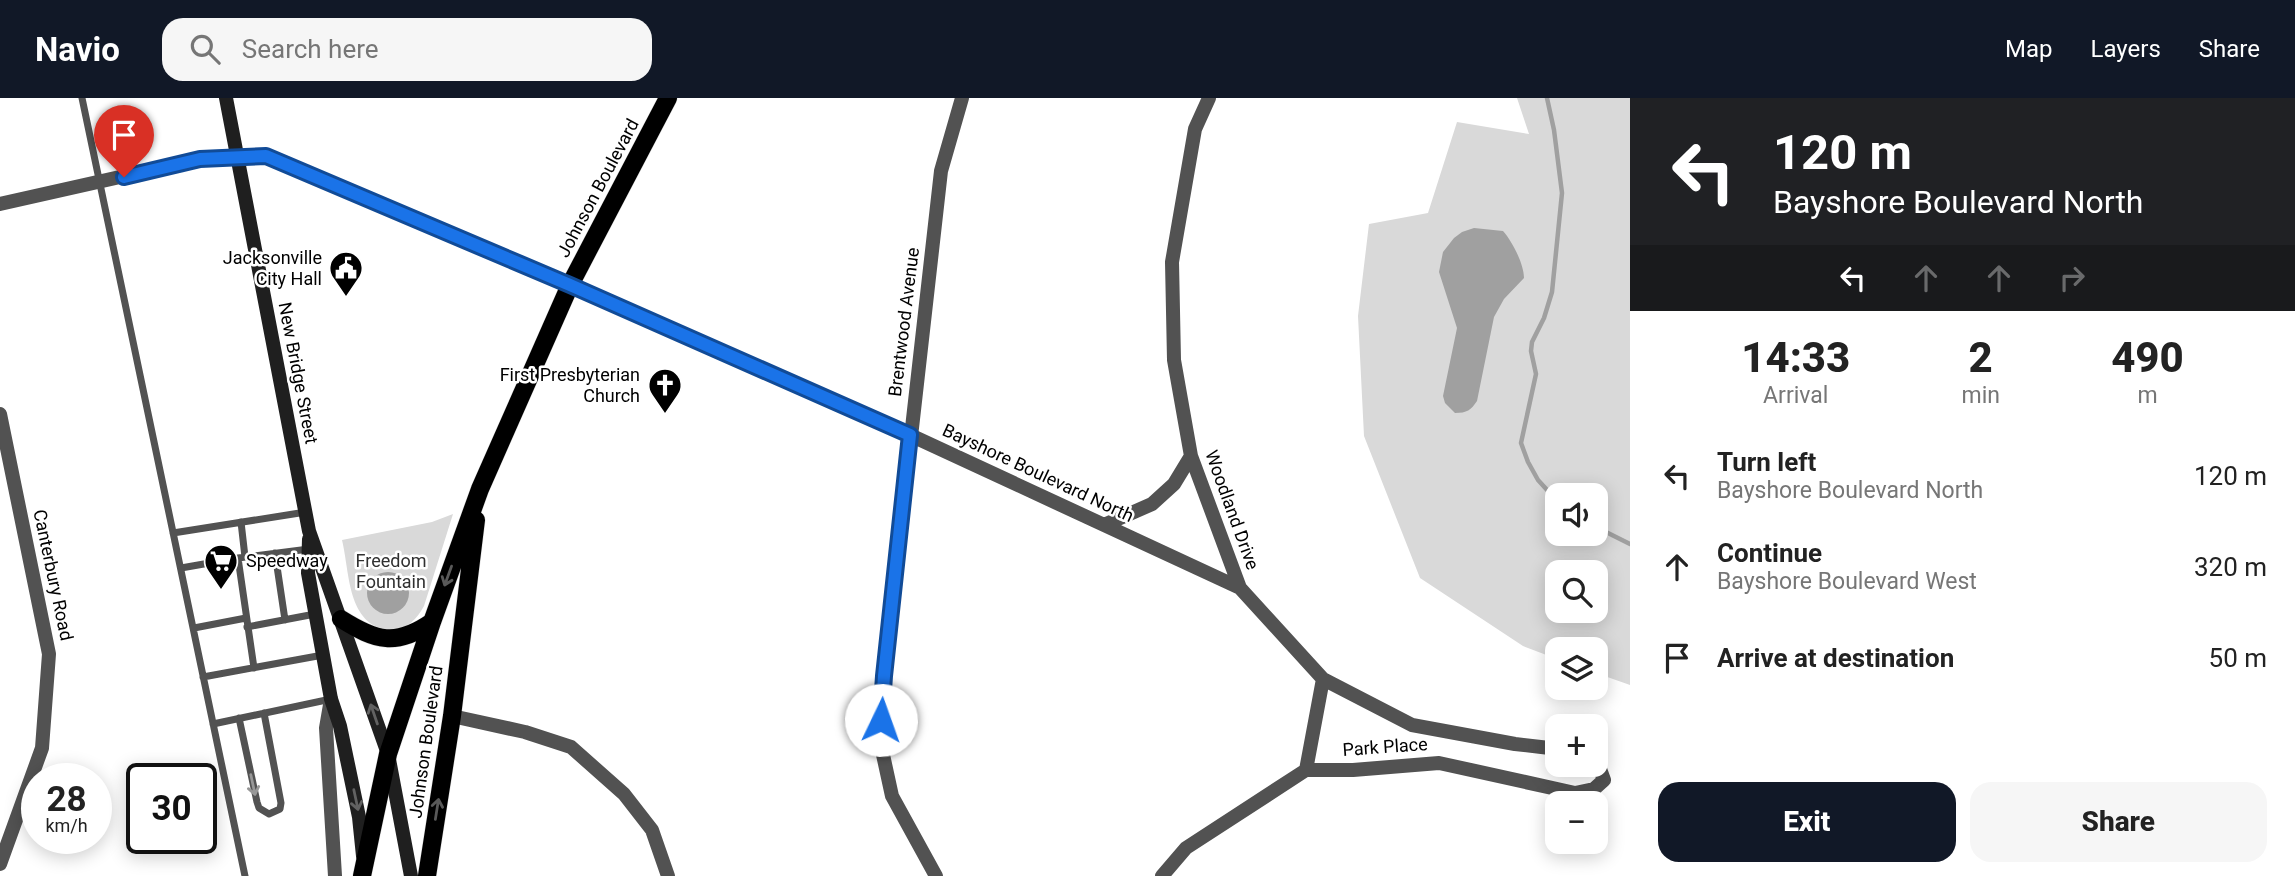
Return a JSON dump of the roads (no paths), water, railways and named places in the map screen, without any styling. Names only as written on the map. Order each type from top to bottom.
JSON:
[{"type":"main road","name":"New Bridge Street","points":[[226,98],[306,512],[309,531],[308,573],[331,699],[340,726],[359,817],[363,870]]},
{"type":"main road","name":"Johnson Boulevard","points":[[363,870],[388,754],[480,489],[570,285],[668,98]]},
{"type":"main road","name":"Johnson Boulevard","points":[[427,876],[452,716],[480,489]]},
{"type":"main road","name":"New Bridge Street","points":[[309,531],[388,754],[411,876]]},
{"type":"main road","points":[[341,619],[359,630],[385,639],[414,634],[432,622]]},
{"type":"street","name":"Brentwood Avenue","points":[[936,876],[892,796],[880,741],[884,676],[941,171],[962,98]]},
{"type":"street","name":"Woodland Drive","points":[[1209,98],[1195,129],[1172,262],[1174,359],[1191,456],[1240,588],[1323,679]]},
{"type":"street","name":"Bayshore Boulevard North","points":[[0,204],[200,159],[266,156],[570,285],[910,435],[1240,588]]},
{"type":"street","name":"Canterbury Road","points":[[0,414],[49,654],[42,748],[0,864]]},
{"type":"street","points":[[1104,525],[1152,504],[1174,484],[1191,456]]},
{"type":"street","points":[[1163,876],[1186,849],[1306,770],[1323,679]]},
{"type":"street","name":"Park Place","points":[[1323,679],[1412,725],[1545,747]]},
{"type":"street","name":"New Bridge Street","points":[[331,699],[326,728],[335,876]]},
{"type":"street","points":[[452,716],[525,732],[571,747],[624,794],[652,830],[668,876]]},
{"type":"street","name":"Park Place","points":[[1306,770],[1353,770],[1439,763],[1575,793],[1594,789],[1604,780],[1603,777]]},
{"type":"lane","points":[[82,98],[245,876]]},
{"type":"lane","points":[[173,533],[306,512]]},
{"type":"lane","points":[[241,522],[243,601],[254,668]]},
{"type":"lane","points":[[181,568],[309,549]]},
{"type":"lane","points":[[275,553],[285,620]]},
{"type":"lane","points":[[267,574],[278,573]]},
{"type":"lane","points":[[271,596],[281,594]]},
{"type":"lane","points":[[243,601],[253,599]]},
{"type":"lane","points":[[247,627],[315,614]]},
{"type":"lane","points":[[194,628],[246,618]]},
{"type":"lane","points":[[203,677],[323,655]]},
{"type":"lane","points":[[213,724],[331,699]]},
{"type":"lane","points":[[239,718],[257,802],[259,808],[269,814],[280,809],[281,803],[264,713]]},
{"type":"waterway","points":[[1545,488],[1528,462],[1521,443],[1536,374],[1531,351],[1532,342],[1544,318],[1552,292],[1562,193],[1547,98]]},
{"type":"waterway","points":[[1608,533],[1630,544]]},
{"type":"place","name":"Jacksonville City Hall","points":[[346,298]]},
{"type":"place","name":"First Presbyterian Church","points":[[665,415]]},
{"type":"place","name":"Speedway","points":[[221,591]]},
{"type":"park label","name":"Freedom Fountain","points":[[391,571]]}]
